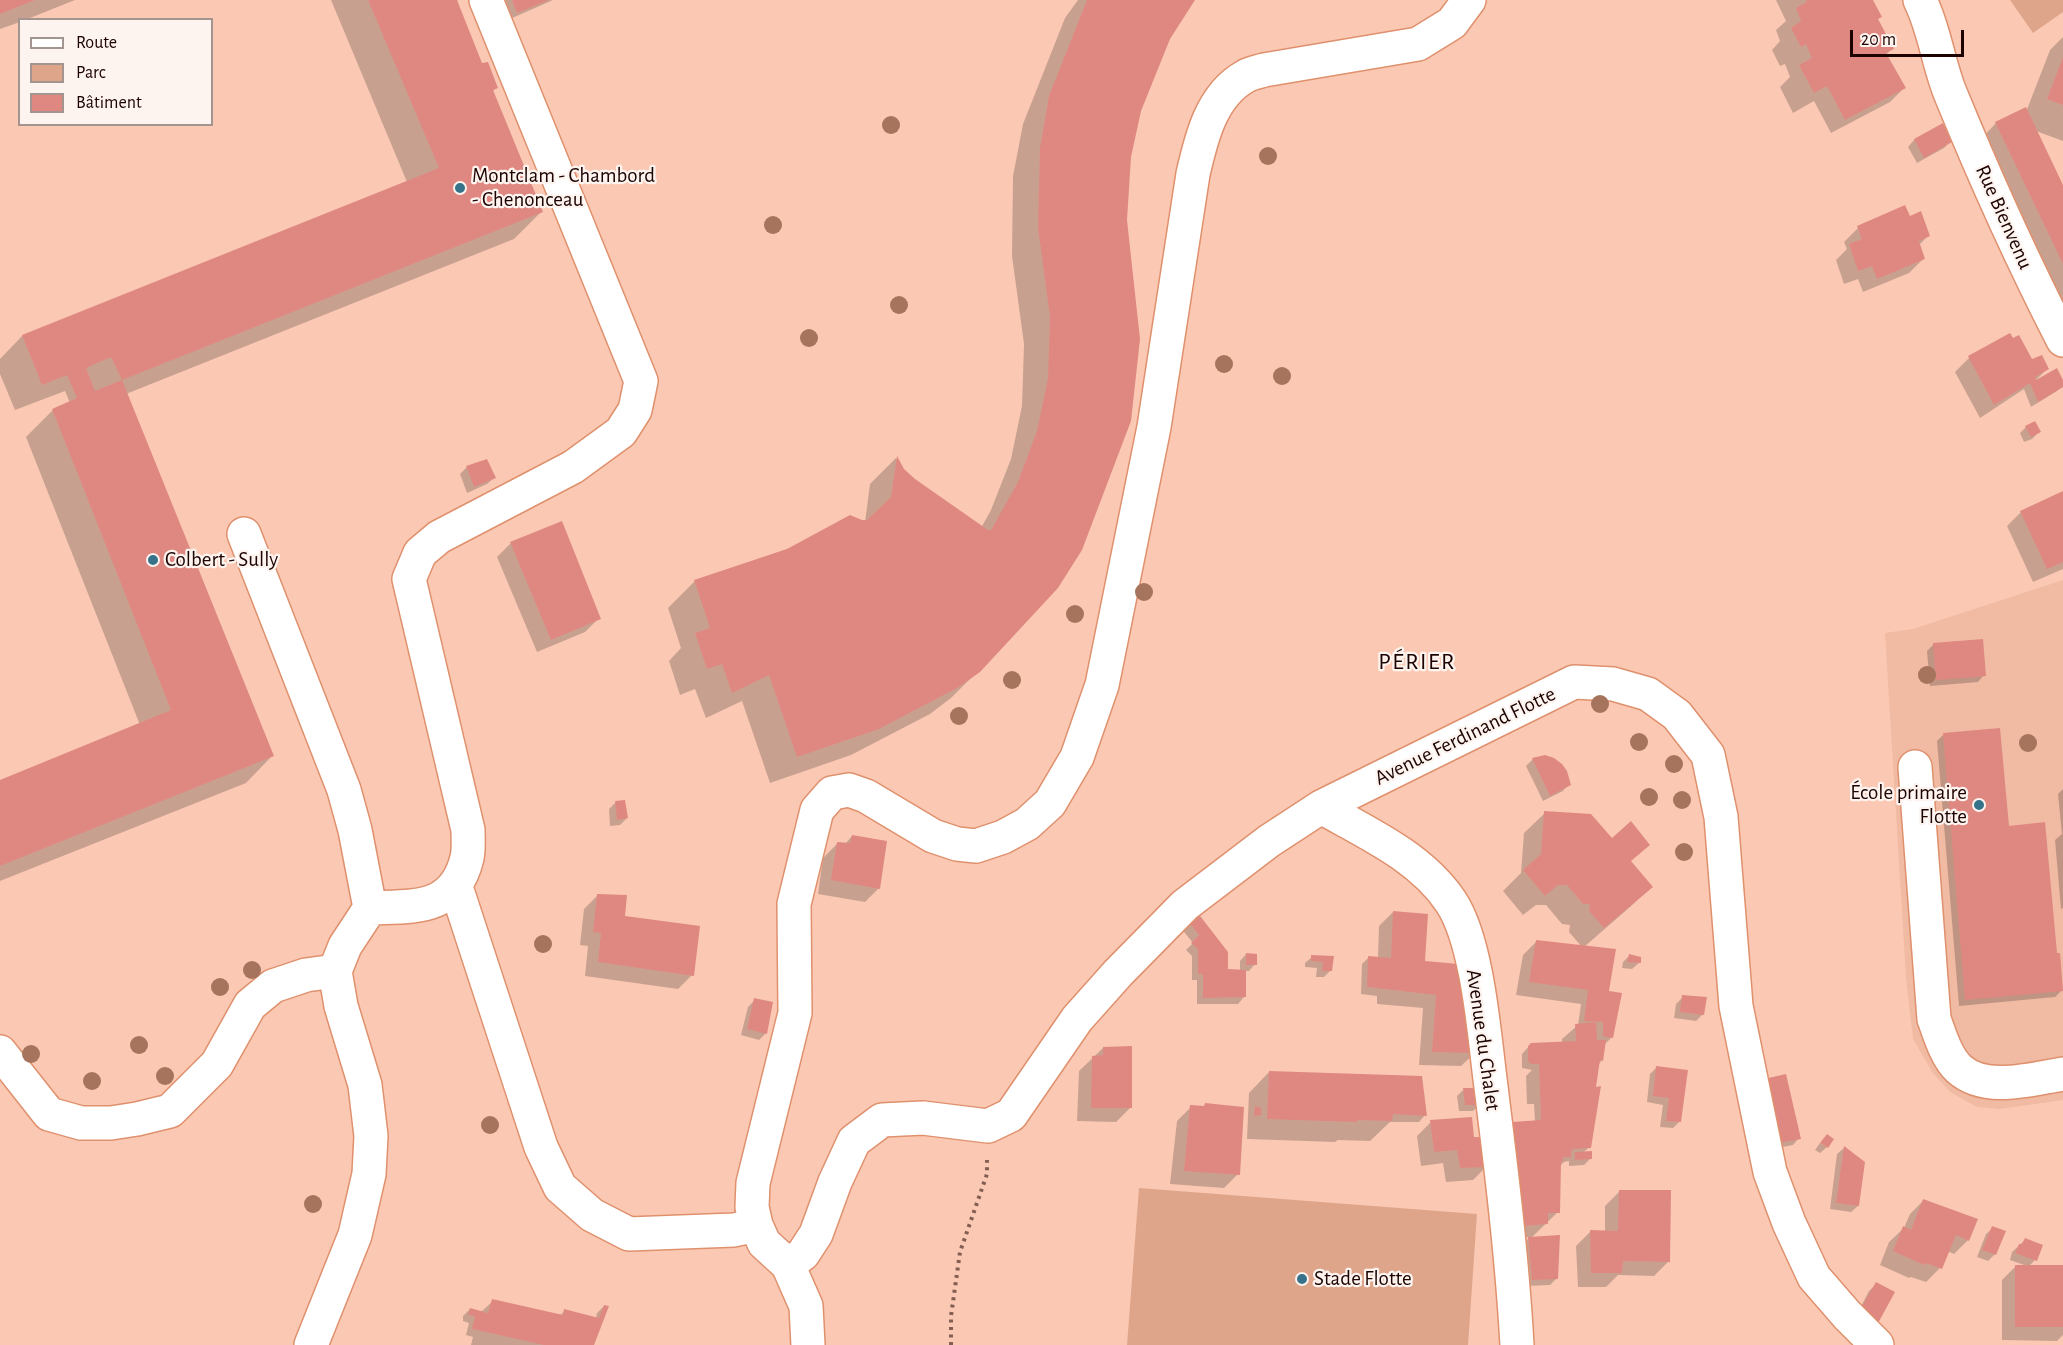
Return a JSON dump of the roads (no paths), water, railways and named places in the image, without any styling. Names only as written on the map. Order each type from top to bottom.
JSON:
[{"type":"street","points":[[370,908],[435,902],[456,887],[468,857],[468,830],[409,579],[420,553],[439,537],[573,467],[621,432],[635,410],[641,381],[486,0]]},
{"type":"street","points":[[808,1345],[806,1306],[788,1265],[764,1243],[756,1225],[752,1206],[753,1183],[795,1013],[794,904],[817,810],[832,793],[849,790],[866,796],[933,836],[957,844],[976,846],[1003,837],[1027,824],[1050,803],[1077,757],[1102,685],[1154,427],[1192,174],[1201,136],[1221,97],[1245,76],[1264,70],[1418,44],[1452,22],[1469,0]]},
{"type":"street","name":"Rue Bienvenu","points":[[1920,0],[1929,17],[1949,92],[2023,260],[2063,340]]},
{"type":"street","points":[[244,534],[344,790],[355,830],[370,908],[345,946],[335,971],[341,1006],[365,1085],[371,1136],[369,1174],[355,1235],[311,1345]]},
{"type":"street","name":"Avenue Ferdinand Flotte","points":[[788,1265],[803,1254],[816,1234],[835,1182],[854,1141],[882,1120],[923,1118],[988,1126],[1011,1115],[1077,1019],[1118,973],[1185,905],[1269,841],[1321,807],[1574,682],[1613,684],[1648,694],[1677,715],[1708,755],[1719,807],[1736,1006],[1770,1172],[1789,1223],[1814,1277],[1847,1316],[1877,1345]]},
{"type":"street","points":[[1915,767],[1934,1019],[1946,1050],[1958,1068],[1974,1078],[1983,1080],[2001,1083],[2063,1074]]},
{"type":"street","name":"Avenue du Chalet","points":[[1321,807],[1378,839],[1427,872],[1452,903],[1468,942],[1481,1012],[1502,1179],[1513,1270],[1517,1345]]},
{"type":"street","points":[[456,887],[541,1147],[560,1187],[592,1215],[629,1234],[734,1230],[756,1225]]},
{"type":"street","points":[[0,1052],[49,1114],[81,1123],[111,1123],[137,1119],[170,1111],[217,1064],[250,1005],[273,986],[306,975],[335,971]]},
{"type":"place","name":"Montclam - Chambord - Chenonceau","points":[[460,188]]},
{"type":"place","name":"Colbert - Sully","points":[[153,560]]},
{"type":"place","name":"École primaire Flotte","points":[[1979,805]]},
{"type":"place","name":"Stade Flotte","points":[[1302,1279]]},
{"type":"district","name":"PÉRIER","points":[[1417,662]]}]
